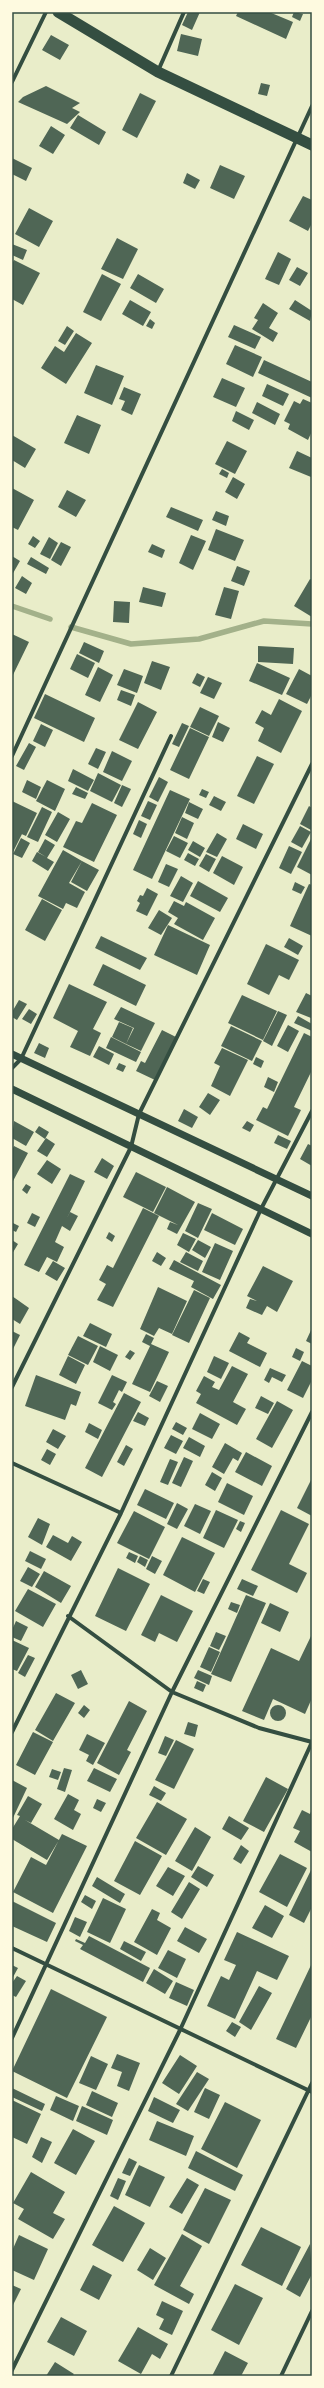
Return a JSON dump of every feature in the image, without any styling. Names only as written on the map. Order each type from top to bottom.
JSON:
[{"type":"highway","points":[[58,12],[158,72],[312,145]]},
{"type":"street","points":[[12,82],[46,12]]},
{"type":"street","points":[[158,72],[184,12]]},
{"type":"street","points":[[12,756],[312,106]]},
{"type":"street","points":[[12,1068],[21,1059],[171,736]]},
{"type":"street","points":[[12,1387],[131,1147],[139,1114],[312,764]]},
{"type":"street","points":[[12,1054],[312,1196]]},
{"type":"street","points":[[12,1089],[312,1234]]},
{"type":"street","points":[[12,1732],[68,1616],[121,1513],[276,1178],[312,1111]]},
{"type":"street","points":[[12,2038],[172,1692],[312,1412]]},
{"type":"street","points":[[12,1463],[121,1513]]},
{"type":"street","points":[[12,2370],[180,2030],[312,1742],[259,1728],[172,1692],[68,1616]]},
{"type":"street","points":[[12,1948],[180,2030],[310,2091]]},
{"type":"street","points":[[170,2376],[310,2091],[312,2082]]},
{"type":"street","points":[[281,2376],[312,2311]]},
{"type":"building","points":[[188,12],[200,12],[192,30],[182,25]]},
{"type":"building","points":[[238,12],[269,12],[293,22],[286,39],[236,16]]},
{"type":"building","points":[[294,12],[303,14],[300,21],[292,17]]},
{"type":"building","points":[[181,34],[202,39],[198,56],[177,51]]},
{"type":"building","points":[[51,35],[69,45],[60,60],[42,50]]},
{"type":"building","points":[[261,83],[270,85],[267,96],[258,94]]},
{"type":"building","points":[[46,86],[80,103],[72,108],[80,112],[67,124],[18,102],[23,97]]},
{"type":"building","points":[[140,93],[156,101],[137,138],[122,130]]},
{"type":"building","points":[[78,115],[106,132],[99,145],[70,128]]},
{"type":"building","points":[[51,126],[65,135],[53,154],[39,146]]},
{"type":"building","points":[[12,158],[32,168],[26,181],[12,174]]},
{"type":"building","points":[[220,165],[245,176],[234,199],[210,188]]},
{"type":"building","points":[[187,173],[200,180],[195,189],[183,183]]},
{"type":"building","points":[[303,196],[312,200],[312,223],[308,231],[289,221]]},
{"type":"building","points":[[29,208],[53,221],[39,247],[15,234]]},
{"type":"building","points":[[117,238],[138,249],[123,279],[101,269]]},
{"type":"building","points":[[12,244],[27,250],[23,260],[12,255]]},
{"type":"building","points":[[278,252],[291,259],[279,285],[265,279]]},
{"type":"building","points":[[14,260],[40,273],[23,305],[12,299],[12,264]]},
{"type":"building","points":[[297,267],[308,273],[300,286],[289,280]]},
{"type":"building","points":[[102,274],[121,284],[101,321],[83,312]]},
{"type":"building","points":[[138,274],[164,289],[156,303],[130,288]]},
{"type":"building","points":[[130,300],[151,312],[143,326],[122,314]]},
{"type":"building","points":[[295,300],[312,311],[310,321],[289,309]]},
{"type":"building","points":[[263,303],[278,313],[269,328],[278,333],[273,342],[252,329],[258,320],[254,318]]},
{"type":"building","points":[[150,319],[155,323],[152,329],[146,326]]},
{"type":"building","points":[[234,325],[261,337],[255,349],[228,337]]},
{"type":"building","points":[[67,326],[74,331],[65,345],[58,341]]},
{"type":"building","points":[[76,333],[92,343],[66,384],[41,368],[55,346],[64,352]]},
{"type":"building","points":[[235,345],[262,357],[253,377],[226,364]]},
{"type":"building","points":[[264,360],[312,382],[312,398],[258,373]]},
{"type":"building","points":[[96,365],[124,376],[112,405],[84,393]]},
{"type":"building","points":[[222,378],[245,388],[236,407],[213,397]]},
{"type":"building","points":[[267,384],[289,394],[283,406],[262,396]]},
{"type":"building","points":[[124,387],[141,394],[132,415],[121,410],[125,401],[119,399]]},
{"type":"building","points":[[303,399],[312,403],[312,431],[308,440],[288,429],[290,424],[284,421],[294,401],[300,404]]},
{"type":"building","points":[[257,402],[280,414],[275,425],[252,413]]},
{"type":"building","points":[[236,411],[254,420],[249,430],[232,421]]},
{"type":"building","points":[[77,415],[101,425],[89,454],[64,443]]},
{"type":"building","points":[[12,435],[36,449],[25,468],[12,460]]},
{"type":"building","points":[[227,441],[247,451],[235,474],[215,464]]},
{"type":"building","points":[[297,451],[312,458],[311,477],[289,468]]},
{"type":"building","points":[[222,469],[229,473],[227,478],[219,474]]},
{"type":"building","points":[[233,477],[245,484],[237,499],[225,492]]},
{"type":"building","points":[[12,488],[34,500],[18,530],[12,527]]},
{"type":"building","points":[[67,490],[86,500],[76,517],[58,507]]},
{"type":"building","points":[[171,507],[203,520],[198,531],[166,517]]},
{"type":"building","points":[[216,511],[229,516],[226,526],[212,520]]},
{"type":"building","points":[[216,529],[244,540],[235,561],[208,550]]},
{"type":"building","points":[[191,535],[206,541],[193,570],[179,563]]},
{"type":"building","points":[[33,536],[40,541],[35,548],[28,544]]},
{"type":"building","points":[[49,537],[58,543],[50,559],[40,554]]},
{"type":"building","points":[[61,542],[71,547],[61,566],[51,560]]},
{"type":"building","points":[[152,544],[165,550],[162,558],[148,552]]},
{"type":"building","points":[[12,556],[20,561],[12,575]]},
{"type":"building","points":[[31,557],[49,568],[46,574],[27,564]]},
{"type":"building","points":[[237,566],[250,571],[244,586],[231,581]]},
{"type":"building","points":[[22,576],[32,583],[26,594],[15,588]]},
{"type":"building","points":[[310,579],[312,580],[312,617],[294,606]]},
{"type":"building","points":[[143,587],[166,593],[162,607],[139,602]]},
{"type":"building","points":[[224,587],[239,591],[231,619],[215,615]]},
{"type":"building","points":[[114,601],[130,602],[129,623],[113,622]]},
{"type":"building","points":[[12,634],[29,642],[12,677]]},
{"type":"building","points":[[84,642],[104,651],[99,663],[79,653]]},
{"type":"building","points":[[258,646],[294,648],[293,664],[258,662]]},
{"type":"building","points":[[77,654],[95,663],[88,678],[70,669]]},
{"type":"building","points":[[152,661],[170,667],[161,690],[144,683]]},
{"type":"building","points":[[257,663],[290,678],[282,695],[249,681]]},
{"type":"building","points":[[98,667],[113,675],[100,702],[85,695]]},
{"type":"building","points":[[124,669],[143,676],[137,693],[117,685]]},
{"type":"building","points":[[299,669],[312,676],[312,694],[307,704],[286,694]]},
{"type":"building","points":[[197,673],[205,677],[200,687],[192,683]]},
{"type":"building","points":[[208,677],[222,683],[214,699],[200,693]]},
{"type":"building","points":[[121,690],[135,695],[131,706],[117,700]]},
{"type":"building","points":[[45,694],[95,718],[84,742],[34,718]]},
{"type":"building","points":[[279,699],[302,711],[281,753],[258,741],[264,728],[255,723],[262,710],[271,715]]},
{"type":"building","points":[[138,702],[157,712],[138,749],[119,740]]},
{"type":"building","points":[[200,707],[219,716],[209,736],[190,727]]},
{"type":"building","points":[[218,722],[230,728],[223,742],[212,737]]},
{"type":"building","points":[[182,723],[189,726],[179,747],[172,744]]},
{"type":"building","points":[[41,724],[53,730],[45,747],[33,741]]},
{"type":"building","points":[[190,728],[209,737],[189,779],[170,770]]},
{"type":"building","points":[[29,743],[36,747],[24,770],[16,766]]},
{"type":"building","points":[[96,748],[106,752],[98,769],[88,764]]},
{"type":"building","points":[[112,751],[132,761],[122,781],[103,772]]},
{"type":"building","points":[[257,756],[274,764],[254,804],[237,796]]},
{"type":"building","points":[[73,769],[94,780],[88,791],[68,781]]},
{"type":"building","points":[[98,773],[121,785],[112,802],[90,791]]},
{"type":"building","points":[[159,777],[168,782],[158,802],[149,797]]},
{"type":"building","points":[[27,780],[41,787],[36,799],[22,792]]},
{"type":"building","points":[[47,780],[65,789],[55,811],[36,801]]},
{"type":"building","points":[[122,785],[131,789],[122,807],[114,803]]},
{"type":"building","points":[[76,787],[88,793],[85,799],[72,794]]},
{"type":"building","points":[[202,789],[209,792],[206,798],[199,795]]},
{"type":"building","points":[[170,790],[190,799],[152,879],[133,870]]},
{"type":"building","points":[[214,796],[226,802],[221,811],[209,805]]},
{"type":"building","points":[[12,801],[37,813],[26,836],[22,834],[12,854]]},
{"type":"building","points":[[148,801],[157,805],[150,820],[141,816]]},
{"type":"building","points":[[189,802],[203,809],[198,819],[185,813]]},
{"type":"building","points":[[92,803],[117,815],[94,862],[63,847],[76,821],[82,823]]},
{"type":"building","points":[[309,806],[312,808],[311,830],[300,824]]},
{"type":"building","points":[[42,807],[52,812],[38,842],[27,837]]},
{"type":"building","points":[[58,812],[70,819],[57,842],[45,835]]},
{"type":"building","points":[[182,817],[194,823],[187,839],[175,833]]},
{"type":"building","points":[[139,820],[147,824],[141,838],[133,834]]},
{"type":"building","points":[[243,824],[263,834],[256,849],[236,839]]},
{"type":"building","points":[[300,826],[311,832],[302,848],[291,842]]},
{"type":"building","points":[[217,833],[227,839],[217,857],[206,852]]},
{"type":"building","points":[[174,836],[188,843],[180,858],[166,851]]},
{"type":"building","points":[[312,837],[312,875],[297,867]]},
{"type":"building","points":[[21,838],[30,843],[22,858],[13,854]]},
{"type":"building","points":[[45,839],[55,845],[47,858],[54,862],[48,871],[32,861],[37,852],[46,857],[38,852]]},
{"type":"building","points":[[193,841],[205,848],[200,857],[188,850]]},
{"type":"building","points":[[289,846],[302,852],[291,874],[279,868]]},
{"type":"building","points":[[63,850],[82,861],[69,883],[85,892],[77,908],[66,903],[63,909],[38,896]]},
{"type":"building","points":[[188,853],[199,859],[195,866],[184,860]]},
{"type":"building","points":[[206,854],[216,859],[209,872],[199,866]]},
{"type":"building","points":[[222,856],[243,867],[234,885],[213,873]]},
{"type":"building","points":[[82,861],[99,870],[87,891],[71,882]]},
{"type":"building","points":[[166,864],[178,869],[169,887],[158,882]]},
{"type":"building","points":[[181,876],[193,883],[183,902],[170,896]]},
{"type":"building","points":[[198,881],[228,898],[220,912],[190,896]]},
{"type":"building","points":[[295,882],[305,887],[301,894],[292,890]]},
{"type":"building","points":[[309,884],[312,885],[312,936],[290,926]]},
{"type":"building","points":[[147,888],[158,894],[147,916],[136,911],[140,903],[137,901],[140,895],[143,896]]},
{"type":"building","points":[[42,899],[62,910],[45,941],[25,930]]},
{"type":"building","points":[[174,901],[184,906],[186,902],[215,918],[203,940],[174,924],[178,918],[168,912]]},
{"type":"building","points":[[159,910],[172,918],[161,935],[148,928]]},
{"type":"building","points":[[168,925],[210,945],[197,975],[154,955]]},
{"type":"building","points":[[101,936],[147,958],[140,970],[95,948]]},
{"type":"building","points":[[289,938],[303,946],[298,955],[284,947]]},
{"type":"building","points":[[266,944],[299,960],[289,980],[279,975],[269,995],[247,984]]},
{"type":"building","points":[[103,964],[146,985],[136,1006],[93,985]]},
{"type":"building","points":[[69,984],[107,1002],[93,1029],[101,1033],[90,1056],[70,1047],[78,1031],[53,1018]]},
{"type":"building","points":[[306,993],[312,996],[311,1018],[296,1012]]},
{"type":"building","points":[[242,995],[277,1011],[263,1040],[228,1023]]},
{"type":"building","points":[[19,1000],[27,1004],[17,1020],[12,1017],[12,1012]]},
{"type":"building","points":[[121,1007],[140,1016],[134,1028],[114,1019]]},
{"type":"building","points":[[29,1009],[37,1014],[31,1024],[22,1019]]},
{"type":"building","points":[[278,1011],[287,1015],[272,1046],[263,1041]]},
{"type":"building","points":[[140,1016],[155,1023],[141,1051],[126,1044]]},
{"type":"building","points":[[298,1016],[312,1024],[312,1031],[294,1023]]},
{"type":"building","points":[[119,1022],[133,1028],[126,1044],[112,1037]]},
{"type":"building","points":[[288,1025],[299,1031],[288,1052],[277,1046]]},
{"type":"building","points":[[231,1026],[262,1041],[252,1061],[221,1046]]},
{"type":"building","points":[[162,1030],[176,1037],[155,1080],[136,1071],[141,1061],[145,1063]]},
{"type":"building","points":[[304,1033],[312,1037],[312,1070],[294,1107],[301,1110],[288,1136],[256,1120],[263,1107],[267,1109]]},
{"type":"building","points":[[111,1037],[141,1052],[136,1062],[106,1048]]},
{"type":"building","points":[[39,1043],[49,1048],[45,1058],[34,1053]]},
{"type":"building","points":[[99,1046],[114,1054],[109,1065],[93,1057]]},
{"type":"building","points":[[222,1048],[248,1060],[230,1096],[211,1086],[220,1066],[214,1063]]},
{"type":"building","points":[[256,1057],[264,1061],[261,1068],[253,1064]]},
{"type":"building","points":[[119,1063],[126,1066],[123,1072],[116,1069]]},
{"type":"building","points":[[268,1077],[278,1082],[274,1092],[264,1087]]},
{"type":"building","points":[[208,1093],[220,1100],[210,1115],[199,1107]]},
{"type":"building","points":[[184,1109],[198,1117],[192,1128],[178,1121]]},
{"type":"building","points":[[14,1121],[34,1132],[26,1146],[12,1138]]},
{"type":"building","points":[[247,1121],[254,1125],[250,1132],[242,1128]]},
{"type":"building","points":[[39,1126],[49,1132],[45,1139],[35,1132]]},
{"type":"building","points":[[278,1135],[291,1141],[287,1149],[274,1143]]},
{"type":"building","points":[[46,1138],[55,1144],[47,1157],[37,1151]]},
{"type":"building","points":[[308,1144],[312,1146],[312,1166],[300,1159]]},
{"type":"building","points":[[14,1146],[28,1153],[12,1183],[12,1150]]},
{"type":"building","points":[[102,1158],[114,1166],[107,1179],[94,1172]]},
{"type":"building","points":[[47,1160],[61,1169],[52,1184],[37,1174]]},
{"type":"building","points":[[136,1172],[166,1187],[153,1212],[123,1197]]},
{"type":"building","points":[[70,1174],[85,1181],[67,1218],[70,1212],[78,1216],[70,1231],[62,1226],[55,1242],[64,1247],[57,1262],[47,1257],[39,1272],[24,1265]]},
{"type":"building","points":[[26,1184],[31,1187],[27,1194],[22,1190]]},
{"type":"building","points":[[167,1187],[195,1202],[177,1234],[167,1229],[170,1222],[178,1225],[154,1213]]},
{"type":"building","points":[[198,1203],[212,1209],[198,1238],[185,1231]]},
{"type":"building","points":[[143,1208],[159,1216],[113,1307],[97,1300],[106,1284],[99,1280],[107,1265],[113,1268]]},
{"type":"building","points":[[32,1213],[40,1217],[35,1227],[27,1223]]},
{"type":"building","points":[[212,1213],[243,1229],[235,1245],[204,1230]]},
{"type":"building","points":[[13,1223],[19,1226],[16,1232],[12,1230]]},
{"type":"building","points":[[109,1232],[115,1236],[112,1242],[106,1238]]},
{"type":"building","points":[[183,1233],[196,1239],[189,1252],[177,1245]]},
{"type":"building","points":[[12,1240],[18,1244],[12,1254]]},
{"type":"building","points":[[198,1240],[211,1247],[205,1258],[192,1250]]},
{"type":"building","points":[[215,1243],[233,1251],[220,1280],[202,1272]]},
{"type":"building","points":[[157,1252],[166,1258],[161,1266],[152,1261]]},
{"type":"building","points":[[186,1252],[203,1261],[198,1271],[180,1262]]},
{"type":"building","points":[[174,1260],[221,1285],[213,1299],[191,1287],[194,1281],[169,1269]]},
{"type":"building","points":[[53,1261],[65,1268],[57,1281],[45,1274]]},
{"type":"building","points":[[263,1266],[293,1281],[277,1312],[267,1306],[262,1315],[246,1308],[250,1299],[257,1301],[247,1296]]},
{"type":"building","points":[[158,1287],[187,1301],[172,1334],[159,1328],[154,1336],[140,1329]]},
{"type":"building","points":[[194,1290],[210,1298],[189,1343],[172,1335]]},
{"type":"building","points":[[12,1296],[29,1308],[20,1324],[12,1319]]},
{"type":"building","points":[[90,1323],[112,1334],[106,1347],[83,1336]]},
{"type":"building","points":[[312,1328],[312,1344],[306,1341]]},
{"type":"building","points":[[12,1331],[20,1335],[12,1351]]},
{"type":"building","points":[[239,1332],[250,1338],[247,1343],[267,1353],[260,1367],[229,1351]]},
{"type":"building","points":[[146,1334],[154,1338],[150,1346],[142,1342]]},
{"type":"building","points":[[78,1336],[98,1346],[88,1365],[68,1355]]},
{"type":"building","points":[[151,1344],[169,1352],[150,1392],[132,1384]]},
{"type":"building","points":[[100,1346],[118,1355],[110,1371],[93,1362]]},
{"type":"building","points":[[296,1348],[304,1352],[300,1361],[292,1357]]},
{"type":"building","points":[[130,1350],[135,1353],[130,1360],[125,1357]]},
{"type":"building","points":[[68,1356],[85,1365],[76,1384],[59,1375]]},
{"type":"building","points":[[214,1356],[229,1363],[221,1379],[207,1372]]},
{"type":"building","points":[[302,1361],[312,1366],[312,1380],[303,1398],[287,1390]]},
{"type":"building","points":[[232,1366],[248,1374],[233,1402],[246,1409],[237,1425],[196,1403],[201,1394],[196,1391],[204,1376],[215,1382],[212,1387],[219,1390]]},
{"type":"building","points":[[270,1368],[286,1375],[282,1382],[272,1377],[269,1383],[264,1380]]},
{"type":"building","points":[[36,1375],[81,1392],[76,1406],[71,1404],[65,1420],[25,1406]]},
{"type":"building","points":[[112,1375],[127,1382],[122,1392],[119,1390],[113,1402],[116,1404],[112,1410],[98,1403]]},
{"type":"building","points":[[157,1381],[168,1386],[160,1402],[149,1396]]},
{"type":"building","points":[[124,1393],[141,1402],[102,1477],[85,1468]]},
{"type":"building","points":[[261,1396],[274,1403],[268,1414],[255,1408]]},
{"type":"building","points":[[277,1401],[293,1410],[272,1448],[256,1439]]},
{"type":"building","points":[[138,1412],[149,1418],[145,1426],[133,1421]]},
{"type":"building","points":[[200,1413],[220,1424],[212,1439],[192,1429]]},
{"type":"building","points":[[176,1422],[187,1428],[183,1435],[172,1429]]},
{"type":"building","points":[[89,1423],[102,1430],[98,1439],[85,1432]]},
{"type":"building","points":[[53,1429],[66,1436],[58,1449],[46,1442]]},
{"type":"building","points":[[171,1435],[183,1441],[176,1454],[164,1448]]},
{"type":"building","points":[[189,1437],[205,1446],[200,1457],[183,1448]]},
{"type":"building","points":[[225,1443],[242,1453],[238,1461],[233,1458],[224,1474],[212,1467]]},
{"type":"building","points":[[126,1445],[133,1449],[124,1466],[117,1462]]},
{"type":"building","points":[[47,1449],[56,1454],[50,1465],[41,1460]]},
{"type":"building","points":[[246,1452],[272,1466],[262,1486],[235,1472]]},
{"type":"building","points":[[184,1457],[193,1461],[181,1487],[172,1483]]},
{"type":"building","points":[[170,1459],[178,1462],[168,1485],[160,1482]]},
{"type":"building","points":[[212,1472],[222,1478],[215,1491],[205,1485]]},
{"type":"building","points":[[312,1478],[312,1516],[297,1508]]},
{"type":"building","points":[[227,1483],[253,1496],[244,1515],[218,1502]]},
{"type":"building","points":[[145,1489],[174,1503],[166,1519],[137,1505]]},
{"type":"building","points":[[177,1503],[188,1509],[177,1529],[167,1524]]},
{"type":"building","points":[[195,1504],[211,1511],[200,1534],[184,1526]]},
{"type":"building","points":[[216,1510],[238,1520],[224,1548],[203,1538]]},
{"type":"building","points":[[281,1510],[309,1524],[289,1564],[307,1573],[297,1593],[251,1570]]},
{"type":"building","points":[[134,1511],[165,1527],[149,1559],[117,1543]]},
{"type":"building","points":[[38,1518],[50,1524],[42,1545],[28,1537]]},
{"type":"building","points":[[240,1521],[245,1523],[241,1532],[236,1529]]},
{"type":"building","points":[[53,1535],[68,1543],[72,1536],[82,1542],[71,1561],[46,1547]]},
{"type":"building","points":[[182,1537],[215,1553],[195,1592],[163,1575]]},
{"type":"building","points":[[30,1551],[46,1559],[41,1569],[25,1561]]},
{"type":"building","points":[[129,1552],[138,1556],[135,1563],[126,1558]]},
{"type":"building","points":[[140,1556],[148,1560],[145,1567],[137,1562]]},
{"type":"building","points":[[152,1556],[162,1561],[155,1574],[146,1569]]},
{"type":"building","points":[[28,1567],[40,1574],[32,1587],[20,1581]]},
{"type":"building","points":[[118,1568],[150,1584],[126,1631],[95,1616]]},
{"type":"building","points":[[44,1571],[71,1586],[61,1603],[35,1587]]},
{"type":"building","points":[[203,1579],[210,1582],[204,1594],[197,1591]]},
{"type":"building","points":[[242,1579],[258,1586],[253,1596],[237,1589]]},
{"type":"building","points":[[28,1589],[56,1604],[43,1627],[15,1611]]},
{"type":"building","points":[[161,1595],[193,1611],[177,1642],[159,1633],[155,1642],[141,1635]]},
{"type":"building","points":[[246,1595],[266,1603],[231,1682],[211,1674]]},
{"type":"building","points":[[231,1602],[240,1605],[237,1613],[228,1609]]},
{"type":"building","points":[[270,1603],[289,1612],[280,1632],[261,1623]]},
{"type":"building","points":[[16,1621],[28,1627],[21,1641],[12,1637],[12,1630]]},
{"type":"building","points":[[216,1632],[226,1636],[219,1650],[210,1646]]},
{"type":"building","points":[[312,1634],[312,1698],[305,1714],[273,1699],[264,1720],[242,1711],[271,1648],[299,1661]]},
{"type":"building","points":[[12,1640],[29,1648],[17,1671],[12,1669]]},
{"type":"building","points":[[209,1647],[220,1652],[211,1672],[200,1667]]},
{"type":"building","points":[[28,1655],[35,1658],[25,1677],[18,1673]]},
{"type":"building","points":[[81,1670],[88,1684],[78,1689],[71,1675]]},
{"type":"building","points":[[198,1670],[212,1676],[209,1685],[194,1678]]},
{"type":"building","points":[[197,1681],[206,1685],[203,1692],[194,1688]]},
{"type":"building","points":[[56,1693],[75,1703],[53,1741],[35,1730]]},
{"type":"building","points":[[129,1701],[147,1711],[127,1750],[131,1752],[119,1775],[97,1763]]},
{"type":"building","points":[[84,1705],[90,1710],[84,1718],[78,1713]]},
{"type":"building","points":[[275,1705],[281,1705],[286,1710],[284,1719],[281,1721],[275,1721],[270,1716],[270,1710]]},
{"type":"building","points":[[188,1722],[198,1725],[195,1737],[184,1734]]},
{"type":"building","points":[[33,1732],[53,1742],[35,1775],[16,1765]]},
{"type":"building","points":[[87,1734],[105,1743],[93,1765],[86,1761],[89,1755],[79,1750]]},
{"type":"building","points":[[165,1736],[174,1740],[166,1756],[158,1753]]},
{"type":"building","points":[[176,1740],[194,1749],[174,1789],[155,1780]]},
{"type":"building","points":[[64,1768],[72,1770],[65,1792],[57,1789]]},
{"type":"building","points":[[94,1768],[117,1779],[110,1792],[87,1781]]},
{"type":"building","points":[[52,1769],[61,1772],[58,1780],[49,1777]]},
{"type":"building","points":[[266,1777],[288,1789],[264,1832],[243,1821]]},
{"type":"building","points":[[12,1780],[27,1788],[12,1820]]},
{"type":"building","points":[[154,1786],[166,1793],[161,1801],[149,1795]]},
{"type":"building","points":[[68,1794],[79,1800],[74,1810],[81,1814],[73,1830],[54,1819]]},
{"type":"building","points":[[28,1796],[42,1804],[31,1823],[25,1820],[59,1840],[47,1860],[12,1839],[12,1829],[20,1816],[17,1815]]},
{"type":"building","points":[[97,1799],[106,1803],[101,1812],[93,1808]]},
{"type":"building","points":[[157,1802],[187,1819],[166,1855],[136,1838]]},
{"type":"building","points":[[312,1809],[312,1852],[294,1842],[300,1831],[293,1828],[302,1810],[310,1814]]},
{"type":"building","points":[[229,1816],[249,1828],[241,1840],[222,1829]]},
{"type":"building","points":[[195,1827],[211,1837],[192,1871],[175,1861]]},
{"type":"building","points":[[62,1834],[87,1846],[53,1913],[13,1892],[31,1857],[46,1865]]},
{"type":"building","points":[[135,1841],[162,1856],[140,1895],[114,1881]]},
{"type":"building","points":[[241,1845],[249,1851],[241,1864],[233,1859]]},
{"type":"building","points":[[280,1854],[307,1868],[287,1907],[259,1892]]},
{"type":"building","points":[[198,1866],[214,1875],[207,1887],[191,1877]]},
{"type":"building","points":[[168,1867],[185,1876],[173,1896],[156,1886]]},
{"type":"building","points":[[312,1868],[312,1907],[304,1923],[289,1915]]},
{"type":"building","points":[[97,1877],[125,1894],[120,1903],[92,1886]]},
{"type":"building","points":[[189,1882],[200,1889],[182,1919],[171,1912]]},
{"type":"building","points":[[85,1895],[96,1901],[92,1909],[81,1902]]},
{"type":"building","points":[[103,1898],[126,1909],[110,1943],[87,1932]]},
{"type":"building","points":[[12,1901],[56,1923],[47,1942],[12,1926]]},
{"type":"building","points":[[265,1905],[284,1916],[272,1938],[252,1928]]},
{"type":"building","points":[[152,1909],[160,1913],[157,1920],[171,1928],[157,1955],[134,1942]]},
{"type":"building","points":[[75,1917],[87,1922],[80,1937],[69,1931]]},
{"type":"building","points":[[185,1927],[207,1939],[199,1953],[177,1941]]},
{"type":"building","points":[[237,1932],[289,1956],[277,1980],[257,1971],[235,2019],[207,2006],[221,1976],[229,1980],[236,1965],[224,1960]]},
{"type":"building","points":[[89,1936],[150,1968],[143,1982],[80,1949],[83,1945],[75,1941],[76,1939],[85,1943]]},
{"type":"building","points":[[124,1941],[146,1952],[141,1961],[120,1949]]},
{"type":"building","points":[[168,1950],[186,1959],[177,1978],[158,1968]]},
{"type":"building","points":[[312,1963],[312,2015],[296,2048],[276,2039]]},
{"type":"building","points":[[12,1965],[18,1968],[12,1979]]},
{"type":"building","points":[[154,1969],[173,1981],[165,1994],[146,1983]]},
{"type":"building","points":[[17,1976],[26,1981],[16,1997],[12,1995],[12,1983]]},
{"type":"building","points":[[176,1982],[194,1990],[187,2006],[169,1998]]},
{"type":"building","points":[[259,1986],[272,1993],[251,2030],[239,2022]]},
{"type":"building","points":[[51,1989],[107,2017],[67,2098],[12,2071]]},
{"type":"building","points":[[232,2022],[241,2027],[235,2037],[226,2031]]},
{"type":"building","points":[[117,2054],[140,2063],[129,2091],[117,2086],[122,2072],[111,2068]]},
{"type":"building","points":[[180,2055],[197,2066],[179,2094],[162,2083]]},
{"type":"building","points":[[91,2056],[108,2064],[96,2090],[79,2083]]},
{"type":"building","points":[[197,2072],[209,2079],[188,2111],[176,2104]]},
{"type":"building","points":[[12,2088],[45,2104],[42,2111],[12,2097]]},
{"type":"building","points":[[205,2088],[220,2095],[209,2119],[194,2112]]},
{"type":"building","points":[[92,2091],[118,2103],[112,2117],[86,2105]]},
{"type":"building","points":[[56,2096],[79,2106],[73,2121],[50,2110]]},
{"type":"building","points":[[154,2097],[180,2110],[173,2123],[148,2111]]},
{"type":"building","points":[[12,2100],[41,2114],[27,2144],[12,2137]]},
{"type":"building","points":[[225,2102],[261,2120],[237,2168],[201,2149]]},
{"type":"building","points":[[82,2106],[113,2120],[107,2135],[76,2121]]},
{"type":"building","points":[[157,2121],[194,2136],[186,2156],[149,2140]]},
{"type":"building","points":[[73,2129],[95,2141],[76,2175],[54,2163]]},
{"type":"building","points":[[41,2137],[52,2142],[42,2163],[32,2157]]},
{"type":"building","points":[[196,2151],[243,2175],[235,2191],[188,2168]]},
{"type":"building","points":[[129,2158],[137,2162],[130,2176],[122,2173]]},
{"type":"building","points":[[139,2165],[165,2177],[150,2207],[125,2195]]},
{"type":"building","points":[[31,2172],[65,2192],[53,2213],[65,2219],[53,2239],[18,2219],[24,2209],[13,2203]]},
{"type":"building","points":[[118,2178],[126,2181],[118,2200],[110,2196]]},
{"type":"building","points":[[187,2178],[199,2185],[182,2214],[169,2207]]},
{"type":"building","points":[[205,2188],[231,2200],[209,2244],[183,2230]]},
{"type":"building","points":[[114,2206],[145,2223],[123,2262],[92,2245]]},
{"type":"building","points":[[261,2227],[301,2247],[282,2286],[241,2265]]},
{"type":"building","points":[[182,2234],[202,2246],[180,2286],[194,2294],[189,2304],[154,2285]]},
{"type":"building","points":[[19,2235],[48,2249],[34,2280],[12,2270],[12,2251]]},
{"type":"building","points":[[310,2244],[312,2274],[300,2297],[286,2289]]},
{"type":"building","points":[[150,2248],[166,2258],[153,2280],[137,2270]]},
{"type":"building","points":[[93,2265],[112,2275],[99,2300],[80,2290]]},
{"type":"building","points":[[235,2284],[263,2298],[239,2345],[211,2330]]},
{"type":"building","points":[[12,2285],[21,2289],[12,2307]]},
{"type":"building","points":[[162,2301],[183,2311],[172,2335],[159,2329],[164,2319],[156,2315]]},
{"type":"building","points":[[61,2317],[87,2331],[74,2356],[47,2342]]},
{"type":"building","points":[[138,2327],[168,2344],[160,2359],[152,2354],[141,2374],[118,2361]]},
{"type":"building","points":[[225,2351],[248,2363],[241,2376],[212,2376]]},
{"type":"building","points":[[55,2362],[74,2374],[72,2376],[46,2376]]},
{"type":"waterway","points":[[12,606],[50,619]]},
{"type":"waterway","points":[[71,627],[131,644],[199,639],[264,621],[312,624]]}]
